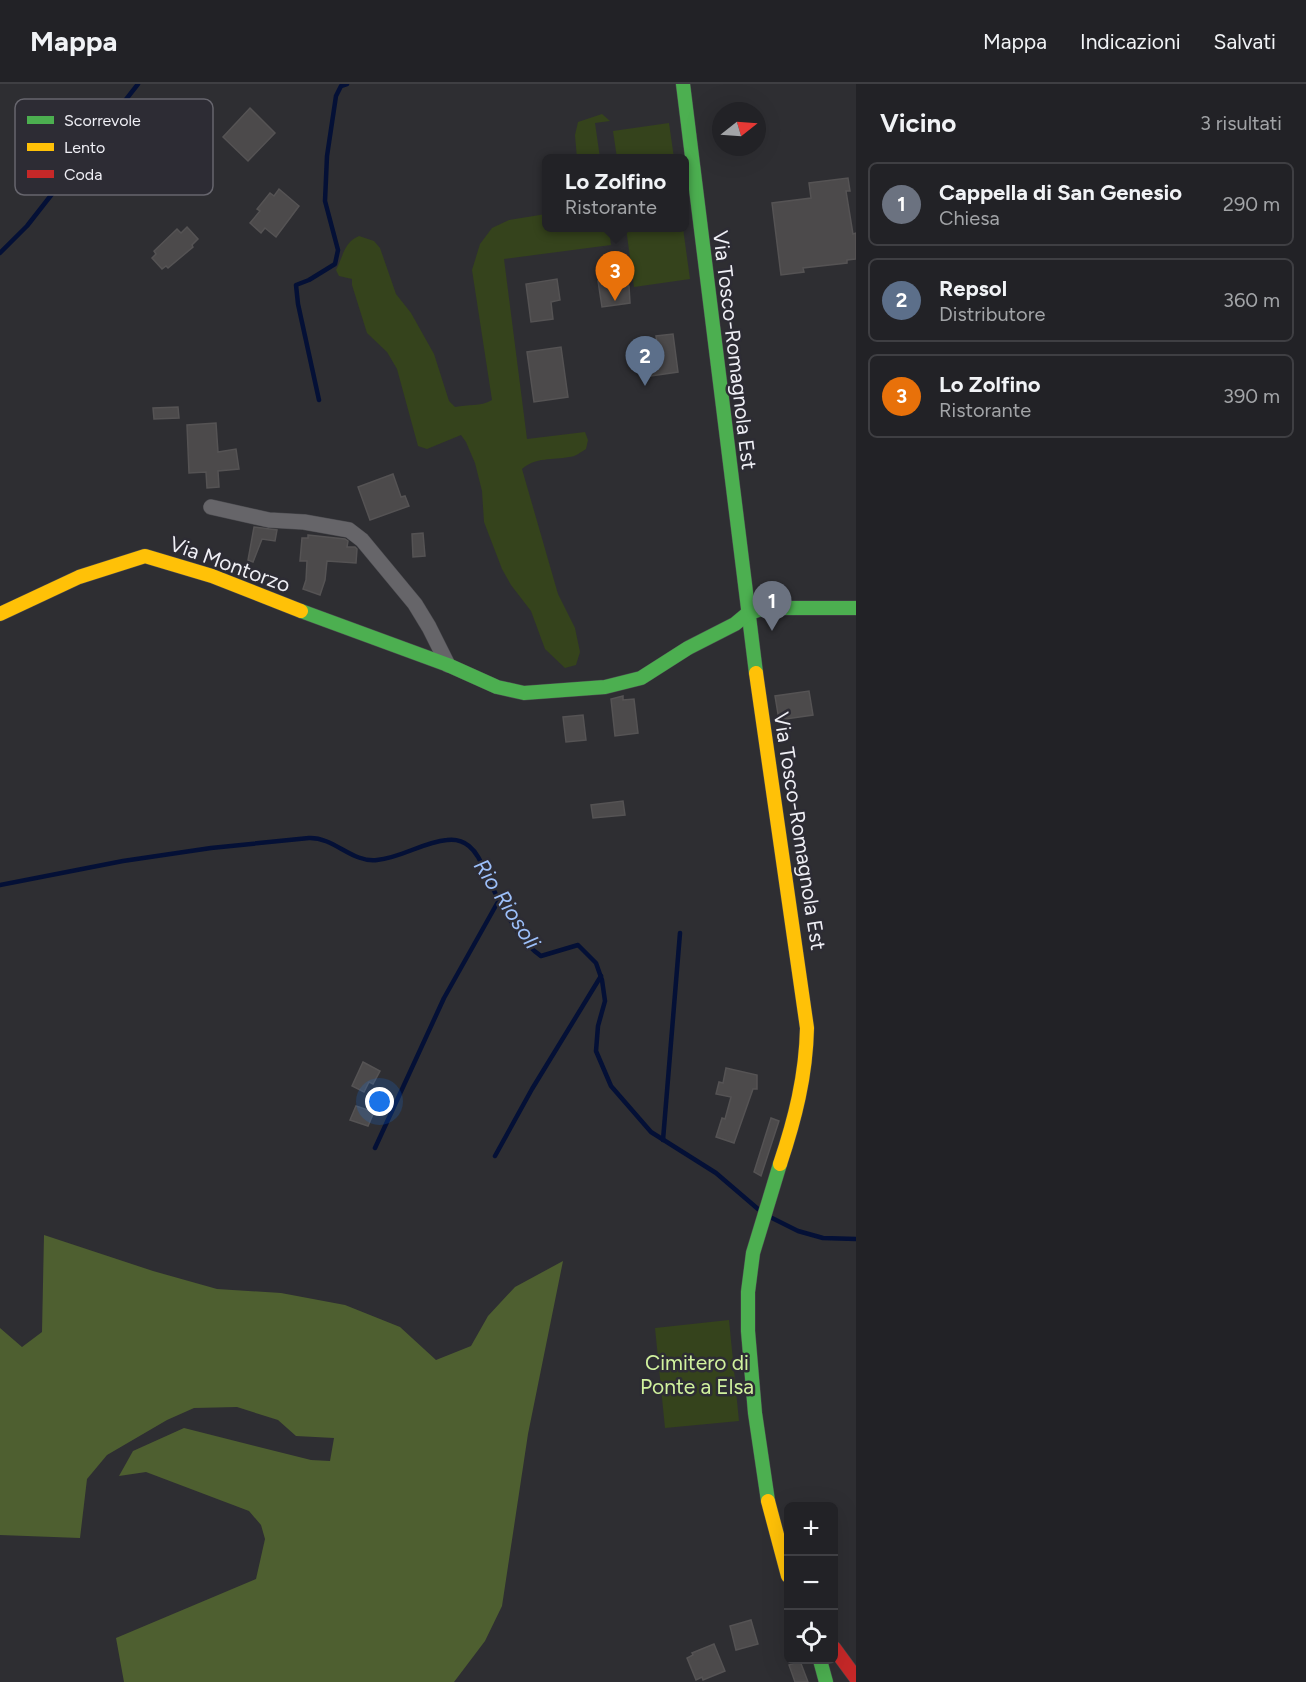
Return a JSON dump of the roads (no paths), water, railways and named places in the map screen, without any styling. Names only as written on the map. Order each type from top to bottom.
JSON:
[{"type":"main road","name":"Via Tosco-Romagnola Est","points":[[682,84],[747,614],[807,1034],[803,1085],[796,1116],[753,1251],[749,1280],[748,1316],[753,1401],[769,1509],[784,1559]]},
{"type":"main road","name":"Via Montorzo","points":[[0,614],[79,578],[145,556],[212,576],[368,638],[448,665],[497,687],[524,693],[605,687],[641,678],[688,648],[735,624],[747,614]]},
{"type":"main road","points":[[747,614],[764,608],[856,608]]},
{"type":"main road","points":[[838,1653],[856,1678]]},
{"type":"main road","points":[[821,1664],[826,1682]]},
{"type":"street","points":[[211,507],[269,520],[304,522],[349,530],[362,540],[415,604],[448,665]]},
{"type":"waterway","points":[[126,99],[138,84]]},
{"type":"waterway","points":[[319,400],[296,285],[335,264],[338,250],[325,201],[327,156],[336,96],[341,86],[347,84]]},
{"type":"waterway","points":[[0,253],[27,226],[51,195]]},
{"type":"waterway","name":"Rio Riosoli","points":[[0,885],[123,861],[211,848],[309,838],[327,841],[359,858],[368,860],[386,859],[438,841],[462,842],[476,854],[511,922],[533,950],[541,956],[578,945],[596,963],[602,980],[605,1001],[598,1026],[596,1051],[611,1086],[651,1132],[716,1173],[758,1209]]},
{"type":"waterway","points":[[375,1148],[444,998],[499,900]]},
{"type":"waterway","points":[[663,1140],[680,933]]},
{"type":"waterway","points":[[495,1156],[532,1089],[601,976]]},
{"type":"waterway","name":"Rio Riosoli","points":[[770,1217],[798,1231],[823,1238],[856,1239]]},
{"type":"place","name":"Lo Zolfino","points":[[615,301]]},
{"type":"place","name":"Repsol","points":[[645,386]]},
{"type":"place","name":"Cappella di San Genesio","points":[[772,631]]},
{"type":"park label","name":"Cimitero di Ponte a Elsa","points":[[697,1374]]}]
